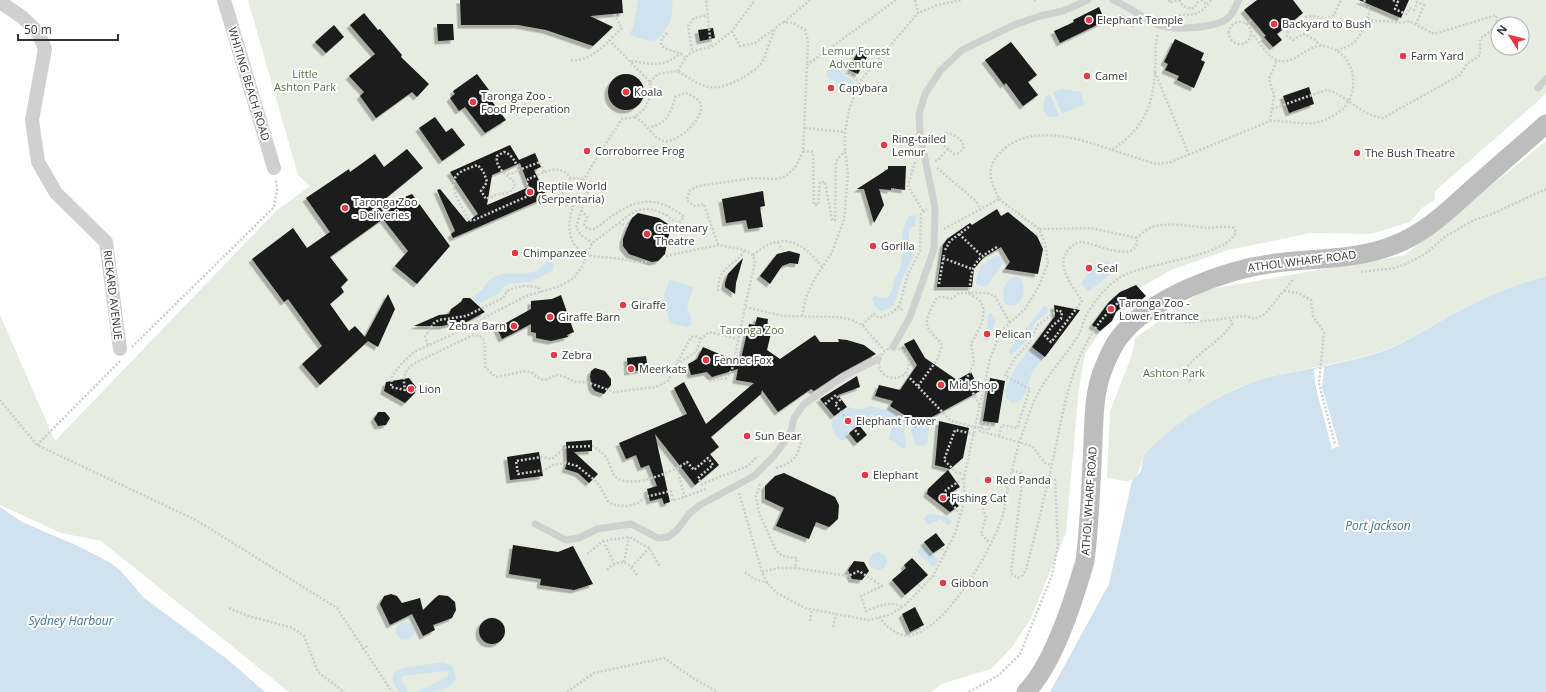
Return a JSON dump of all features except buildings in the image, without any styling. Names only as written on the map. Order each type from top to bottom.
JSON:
[{"type":"main road","name":"ATHOL WHARF ROAD","points":[[1026,692],[1039,676],[1050,657],[1079,582],[1085,561],[1096,398],[1103,368],[1110,352],[1131,324],[1154,307],[1197,285],[1222,275],[1247,268],[1275,263],[1344,257],[1373,252],[1412,237],[1445,213],[1546,124]]},
{"type":"street","name":"WHITING BEACH ROAD","points":[[224,0],[274,168]]},
{"type":"street","name":"RICKARD AVENUE","points":[[0,2],[22,17],[38,32],[45,49],[32,120],[38,162],[56,193],[106,242],[124,349]]},
{"type":"lane","points":[[893,347],[910,317],[934,249],[935,208],[920,134],[920,114],[925,94],[940,71],[962,50],[990,36],[1040,16],[1078,6],[1088,0]]},
{"type":"lane","points":[[1113,0],[1160,26],[1208,26],[1221,23],[1229,17],[1239,0]]},
{"type":"lane","points":[[1538,88],[1546,79]]},
{"type":"lane","points":[[535,524],[566,540],[579,538],[597,529],[631,524],[658,538],[668,537],[677,530],[694,509],[754,476],[774,456],[791,430],[794,418],[804,404],[843,377],[878,359]]},
{"type":"path","points":[[707,0],[711,48]]},
{"type":"path","points":[[678,71],[685,58],[692,50],[711,48],[732,31],[755,0]]},
{"type":"path","points":[[732,31],[740,46],[755,43],[784,22],[810,0]]},
{"type":"path","points":[[807,65],[896,0]]},
{"type":"path","points":[[915,0],[918,13]]},
{"type":"path","points":[[802,316],[806,297],[831,254],[844,220],[848,172],[845,151],[845,132],[849,110],[859,82],[918,13],[937,5],[961,0]]},
{"type":"path","points":[[1169,0],[1170,3],[1179,0],[1182,5],[1190,9],[1194,8],[1200,0],[1208,5]]},
{"type":"path","points":[[1196,15],[1212,0]]},
{"type":"path","points":[[737,484],[762,572],[768,584],[778,594],[805,608],[868,620],[889,615],[902,607],[933,576],[955,534],[964,502],[964,476],[990,359],[1001,332],[1025,309],[1039,286],[1048,263],[1046,243],[1039,229],[999,199],[991,182],[990,171],[995,159],[1005,147],[1020,140],[1039,135],[1059,136],[1083,140],[1156,164],[1171,162],[1270,121],[1284,120],[1304,124],[1322,122],[1337,114],[1348,102],[1353,88],[1353,73],[1348,60],[1337,50],[1321,46],[1314,39],[1303,34],[1293,40],[1287,36],[1288,31],[1306,17],[1313,16],[1327,19],[1334,15],[1341,0]]},
{"type":"path","points":[[1337,50],[1348,47],[1357,42],[1371,9],[1362,6],[1365,0]]},
{"type":"path","points":[[1393,0],[1398,2],[1395,9],[1406,14],[1410,8],[1414,10],[1417,2],[1424,5],[1416,24]]},
{"type":"path","points":[[571,60],[579,61],[596,52],[622,28],[614,14]]},
{"type":"path","points":[[692,50],[688,26],[694,18],[708,15]]},
{"type":"path","points":[[1272,109],[1326,90],[1334,92],[1374,117],[1383,118],[1460,75],[1467,64],[1480,55],[1480,39],[1497,26],[1496,15],[1469,22],[1434,34],[1409,21],[1401,24],[1386,21],[1378,23],[1367,18]]},
{"type":"path","points":[[1246,24],[1252,19]]},
{"type":"path","points":[[718,244],[704,204],[694,206],[688,200],[689,190],[698,186],[710,184],[754,178],[776,179],[786,176],[795,168],[803,151],[808,40],[805,30],[796,23],[784,22]]},
{"type":"path","points":[[1251,34],[1248,41],[1241,44],[1234,43],[1230,37],[1230,30],[1234,24],[1240,22],[1246,24],[1249,27],[1251,34],[1271,58],[1277,60],[1290,60],[1306,51],[1321,46]]},
{"type":"path","points":[[1112,150],[1129,138],[1139,126],[1150,104],[1155,72],[1154,48],[1160,26]]},
{"type":"path","points":[[650,82],[658,74],[678,71],[698,84],[713,88],[726,86],[751,72],[762,61],[774,29]]},
{"type":"path","points":[[667,33],[662,38],[661,45],[667,50],[681,53],[685,58]]},
{"type":"path","points":[[610,40],[650,82],[652,94],[645,108],[635,117],[622,119],[584,179],[570,214],[568,233],[577,247],[587,255],[622,258],[634,263],[647,262]]},
{"type":"path","points":[[630,61],[657,64],[671,62],[681,53]]},
{"type":"path","points":[[1270,121],[1274,94],[1269,79],[1277,60]]},
{"type":"path","points":[[837,64],[859,82]]},
{"type":"path","points":[[1155,72],[1189,155]]},
{"type":"path","points":[[635,117],[649,127],[654,136],[664,141],[672,141],[685,133],[695,121],[702,110],[701,104],[693,96],[685,93],[675,98],[671,112],[666,120],[656,126],[649,127]]},
{"type":"path","points":[[805,128],[845,132]]},
{"type":"path","points":[[946,133],[952,134],[963,143],[964,147],[959,153],[954,154],[948,149],[942,144],[941,139],[946,133]]},
{"type":"path","points":[[931,162],[938,160],[948,149]]},
{"type":"path","points":[[803,151],[813,152],[814,205],[818,205],[820,182],[825,182],[832,220],[835,220],[836,161],[845,151]]},
{"type":"path","points":[[519,170],[514,160],[508,154],[504,152],[497,156],[496,161],[504,172],[504,175],[514,182],[515,186],[511,191],[486,199],[481,191],[487,182],[481,168],[477,165],[457,174],[454,180],[454,187],[468,219],[472,221],[528,196],[530,192],[527,183],[528,179],[552,169],[560,170],[567,173],[570,178],[569,185],[565,192],[552,199]]},
{"type":"path","points":[[862,325],[874,314],[880,318],[890,314],[899,307],[908,274],[920,251],[922,211],[908,186],[914,164],[924,153]]},
{"type":"path","points":[[504,172],[511,174],[540,162],[544,172]]},
{"type":"path","points":[[124,349],[274,206],[277,190],[274,168]]},
{"type":"path","points":[[938,168],[976,201],[980,209]]},
{"type":"path","points":[[570,178],[584,179],[592,183],[581,210],[576,228],[580,235],[592,243]]},
{"type":"path","points":[[943,230],[999,199]]},
{"type":"path","points":[[581,210],[587,217],[584,225],[588,229],[595,230],[630,204],[648,201],[670,207],[684,217],[679,223],[674,222],[666,215],[646,209],[634,211],[592,243],[583,265],[574,278],[560,286],[542,293],[526,296],[449,336],[414,352],[402,363],[392,376],[391,387],[405,390],[403,376],[406,370],[413,364],[473,335],[482,337],[485,345],[485,367],[496,377],[526,372],[532,373],[540,379],[545,380],[556,375],[564,376],[575,382],[587,382],[614,392],[656,387],[668,381],[691,337],[694,336],[701,339]]},
{"type":"path","points":[[922,211],[935,208]]},
{"type":"path","points":[[619,223],[628,226]]},
{"type":"path","points":[[879,617],[885,625],[902,634],[911,635],[927,629],[951,608],[980,564],[1002,518],[1012,470],[1034,401],[1055,367],[1079,335],[1087,314],[1099,296],[1120,277],[1138,270],[1202,253],[1228,242],[1236,232],[1234,228],[1228,226],[1220,228],[1194,225],[1151,227],[1137,238]]},
{"type":"path","points":[[939,284],[946,247],[959,234],[970,226]]},
{"type":"path","points":[[1039,229],[1091,228],[1137,238]]},
{"type":"path","points":[[959,234],[982,256]]},
{"type":"path","points":[[999,436],[1002,425],[1017,428],[1030,389],[1005,376],[1015,358],[1029,343],[1038,325],[1058,310],[1062,312],[1061,319],[1053,325],[1045,338],[1051,342],[1082,301],[1064,273],[1064,258],[1067,252],[1077,243],[1083,242],[1104,249],[1128,252],[1137,244],[1137,238]]},
{"type":"path","points":[[753,254],[763,246],[778,242],[792,242],[804,246],[822,268]]},
{"type":"path","points":[[778,242],[782,250]]},
{"type":"path","points":[[666,256],[718,244],[745,250],[753,254],[755,262],[732,370],[726,378],[709,382]]},
{"type":"path","points":[[969,294],[972,269],[982,256],[997,247]]},
{"type":"path","points":[[718,291],[718,283],[724,269],[741,257],[745,250]]},
{"type":"path","points":[[943,258],[972,269]]},
{"type":"path","points":[[428,345],[425,337],[434,323],[439,320],[466,316],[503,298],[507,292],[514,288],[538,286],[542,293]]},
{"type":"path","points":[[1284,291],[1298,293],[1311,300],[1312,316],[1324,332],[1319,383],[1335,445]]},
{"type":"path","points":[[918,386],[937,360],[942,346],[928,325],[927,320],[937,299],[942,297],[953,298],[960,293],[987,293],[995,296],[1010,323]]},
{"type":"path","points":[[969,294],[979,299],[983,311],[982,324],[971,344],[974,363],[966,380],[980,406]]},
{"type":"path","points":[[1012,470],[1023,474],[1011,573],[1018,578],[1023,575],[1026,570],[1052,465],[1067,391],[1082,350],[1093,331],[1119,302],[1128,315]]},
{"type":"path","points":[[745,307],[783,316],[840,317],[852,320],[862,325],[884,350]]},
{"type":"path","points":[[899,307],[910,317]]},
{"type":"path","points":[[1190,381],[1186,368],[1196,356],[1223,336],[1232,324],[1230,318]]},
{"type":"path","points":[[1061,319],[1066,323]]},
{"type":"path","points":[[676,365],[696,352],[701,339],[709,332],[738,339]]},
{"type":"path","points":[[878,359],[880,369],[887,376],[896,378],[905,373],[909,363],[908,358],[903,350],[893,347]]},
{"type":"path","points":[[37,445],[114,368]]},
{"type":"path","points":[[905,373],[951,421],[981,428],[980,431],[1032,446],[1046,464],[1052,465]]},
{"type":"path","points":[[825,404],[836,395],[840,400],[835,404],[859,435]]},
{"type":"path","points":[[0,400],[37,445],[171,506],[275,568],[337,608],[362,649],[392,692]]},
{"type":"path","points":[[772,470],[788,464],[800,452],[801,440],[791,430]]},
{"type":"path","points":[[964,476],[956,472],[944,460],[955,430],[974,434]]},
{"type":"path","points":[[714,486],[673,501],[671,491],[645,497],[638,503],[627,506],[613,505],[608,501],[596,482],[577,466],[566,463],[553,464],[545,470],[518,474],[516,461],[542,457],[552,459],[566,447],[593,446],[602,452],[608,460],[610,468],[616,477],[626,483],[635,482],[677,469],[687,462],[694,470],[708,458],[713,465],[698,478],[702,484],[748,466],[759,455]]},
{"type":"path","points":[[677,469],[685,497]]},
{"type":"path","points":[[960,516],[945,493],[946,490],[964,476]]},
{"type":"path","points":[[969,692],[999,675],[1020,654],[1052,575],[1058,545],[1055,480],[1048,478]]},
{"type":"path","points":[[760,481],[756,497],[759,513],[776,550],[782,556],[797,558],[795,568]]},
{"type":"path","points":[[983,508],[986,517],[982,534],[990,543]]},
{"type":"path","points":[[624,562],[629,537]]},
{"type":"path","points":[[587,554],[603,540],[629,537],[649,548],[660,567]]},
{"type":"path","points":[[603,540],[614,563]]},
{"type":"path","points":[[632,567],[649,548]]},
{"type":"path","points":[[942,548],[946,553]]},
{"type":"path","points":[[607,570],[614,563],[624,562],[632,567],[637,574]]},
{"type":"path","points":[[762,572],[778,568],[795,568],[848,576],[859,571],[882,586],[861,596],[866,611],[888,603],[895,603],[902,607]]},
{"type":"path","points":[[745,572],[754,579],[768,584]]},
{"type":"path","points":[[918,585],[922,588]]},
{"type":"path","points":[[229,608],[248,616],[293,628],[304,636],[318,672],[344,692]]},
{"type":"path","points":[[810,621],[812,609]]},
{"type":"path","points":[[833,627],[836,614]]},
{"type":"path","points":[[362,649],[368,645]]},
{"type":"path","points":[[567,692],[594,673],[664,658],[693,678],[718,692]]},
{"type":"green space","name":"Taronga Zoo","points":[[248,0],[1546,0],[1546,94],[1435,191],[1435,200],[1422,208],[1410,222],[1371,234],[1311,233],[1228,250],[1171,270],[1123,298],[1085,354],[1079,388],[1066,533],[1031,618],[1013,646],[991,669],[941,684],[932,692],[289,692],[101,541],[61,533],[0,505],[0,315],[55,441],[276,211],[310,186],[298,175]]},
{"type":"green space","name":"Ashton Park","points":[[1546,141],[1546,276],[1509,288],[1486,298],[1392,347],[1358,358],[1271,377],[1228,392],[1193,414],[1150,450],[1143,458],[1134,480],[1125,481],[1107,478],[1110,411],[1132,355],[1135,338],[1204,290],[1405,255]]},
{"type":"water","points":[[638,0],[672,0],[672,13],[669,24],[654,42],[629,35],[633,27]]},
{"type":"water","points":[[832,66],[852,80],[854,83],[851,92],[841,91],[837,83],[827,77],[827,70]]},
{"type":"water","points":[[1061,89],[1081,92],[1084,104],[1062,114],[1053,93]]},
{"type":"water","points":[[1050,94],[1059,115],[1055,117],[1048,117],[1043,110],[1045,97]]},
{"type":"water","points":[[916,215],[915,225],[909,232],[909,240],[914,256],[902,279],[894,305],[883,311],[878,310],[873,303],[872,298],[874,295],[880,298],[887,298],[890,294],[900,266],[901,256],[904,253],[902,234],[909,216]]},
{"type":"water","points":[[998,255],[1004,262],[986,287],[976,284],[979,269],[988,260]]},
{"type":"water","points":[[554,258],[553,270],[531,282],[511,283],[503,287],[500,293],[478,304],[472,298],[494,277],[505,274],[522,274],[533,272]]},
{"type":"water","points":[[1103,261],[1109,262],[1113,267],[1113,272],[1088,292],[1081,283],[1097,263]]},
{"type":"water","points":[[1016,276],[1023,284],[1023,296],[1016,304],[1011,305],[1004,303],[1003,295],[1005,286],[1012,277]]},
{"type":"water","name":"Port Jackson","points":[[1546,276],[1546,692],[1050,692],[1109,584],[1132,481],[1140,472],[1145,454],[1173,428],[1202,407],[1233,390],[1267,378],[1378,353],[1393,347],[1451,315],[1486,298],[1509,288]]},
{"type":"water","points":[[670,280],[694,287],[687,306],[691,319],[691,325],[687,327],[669,323],[664,294]]},
{"type":"water","points":[[1044,306],[1048,308],[1047,313],[1035,323],[1026,341],[1011,355],[1009,350]]},
{"type":"water","points":[[988,314],[991,314],[996,319],[989,339],[986,341],[983,339],[987,331]]},
{"type":"water","points":[[1032,347],[1045,357],[1033,371],[1026,392],[1017,403],[1012,403],[1005,396],[1006,389],[1011,376]]},
{"type":"water","points":[[870,406],[882,409],[891,409],[908,420],[904,431],[906,447],[904,449],[889,439],[892,427],[884,420],[871,414],[868,417],[874,424],[871,429],[859,424],[848,432],[846,440],[840,439],[836,435],[831,424],[833,419],[849,407],[860,409]]},
{"type":"water","points":[[916,418],[929,423],[927,444],[919,446],[915,445],[911,430]]},
{"type":"water","name":"Sydney Harbour","points":[[0,507],[22,522],[78,546],[109,562],[120,570],[144,598],[227,659],[265,692],[0,692]]},
{"type":"water","points":[[928,514],[947,516],[952,522],[948,525],[940,519],[931,524],[927,524],[924,519]]},
{"type":"water","points":[[923,545],[938,559],[938,562],[934,567],[917,552]]},
{"type":"water","points":[[878,552],[884,555],[887,561],[884,567],[878,570],[872,567],[869,561],[872,555]]},
{"type":"water","points":[[405,622],[411,625],[414,631],[411,637],[405,640],[399,637],[396,631],[399,625]]},
{"type":"water","points":[[444,662],[453,667],[456,678],[453,683],[444,689],[417,692],[447,677],[449,674],[446,671],[403,676],[401,679],[408,692],[399,692],[393,682],[393,674],[403,668]]},
{"type":"pier","points":[[1324,367],[1322,387],[1339,446],[1332,449],[1315,384],[1314,369]]},
{"type":"place","name":"Elephant Temple","points":[[1089,20]]},
{"type":"place","name":"Backyard to Bush","points":[[1274,24]]},
{"type":"place","name":"Farm Yard","points":[[1403,56]]},
{"type":"place","name":"Camel","points":[[1087,76]]},
{"type":"place","name":"Capybara","points":[[831,88]]},
{"type":"place","name":"Koala","points":[[626,92]]},
{"type":"place","name":"Taronga Zoo - Food Preperation","points":[[473,102]]},
{"type":"place","name":"Ring-tailed Lemur","points":[[884,145]]},
{"type":"place","name":"Corroborree Frog","points":[[587,151]]},
{"type":"place","name":"The Bush Theatre","points":[[1357,153]]},
{"type":"place","name":"Reptile World (Serpentaria)","points":[[530,192]]},
{"type":"place","name":"Taronga Zoo - Deliveries","points":[[345,208]]},
{"type":"place","name":"Centenary Theatre","points":[[647,234]]},
{"type":"place","name":"Gorilla","points":[[873,246]]},
{"type":"place","name":"Chimpanzee","points":[[515,253]]},
{"type":"place","name":"Seal","points":[[1089,268]]},
{"type":"place","name":"Giraffe","points":[[623,305]]},
{"type":"place","name":"Taronga Zoo - Lower Entrance","points":[[1111,309]]},
{"type":"place","name":"Giraffe Barn","points":[[550,317]]},
{"type":"place","name":"Zebra Barn","points":[[514,326]]},
{"type":"place","name":"Pelican","points":[[987,334]]},
{"type":"place","name":"Zebra","points":[[554,355]]},
{"type":"place","name":"Fennec Fox","points":[[706,360]]},
{"type":"place","name":"Meerkats","points":[[631,369]]},
{"type":"place","name":"Mid Shop","points":[[941,385]]},
{"type":"place","name":"Lion","points":[[411,389]]},
{"type":"place","name":"Elephant Tower","points":[[848,421]]},
{"type":"place","name":"Sun Bear","points":[[747,436]]},
{"type":"place","name":"Elephant","points":[[865,475]]},
{"type":"place","name":"Red Panda","points":[[988,480]]},
{"type":"place","name":"Fishing Cat","points":[[943,498]]},
{"type":"place","name":"Gibbon","points":[[943,583]]},
{"type":"park label","name":"Lemur Forest Adventure","points":[[856,57]]},
{"type":"park label","name":"Little Ashton Park","points":[[305,80]]}]
